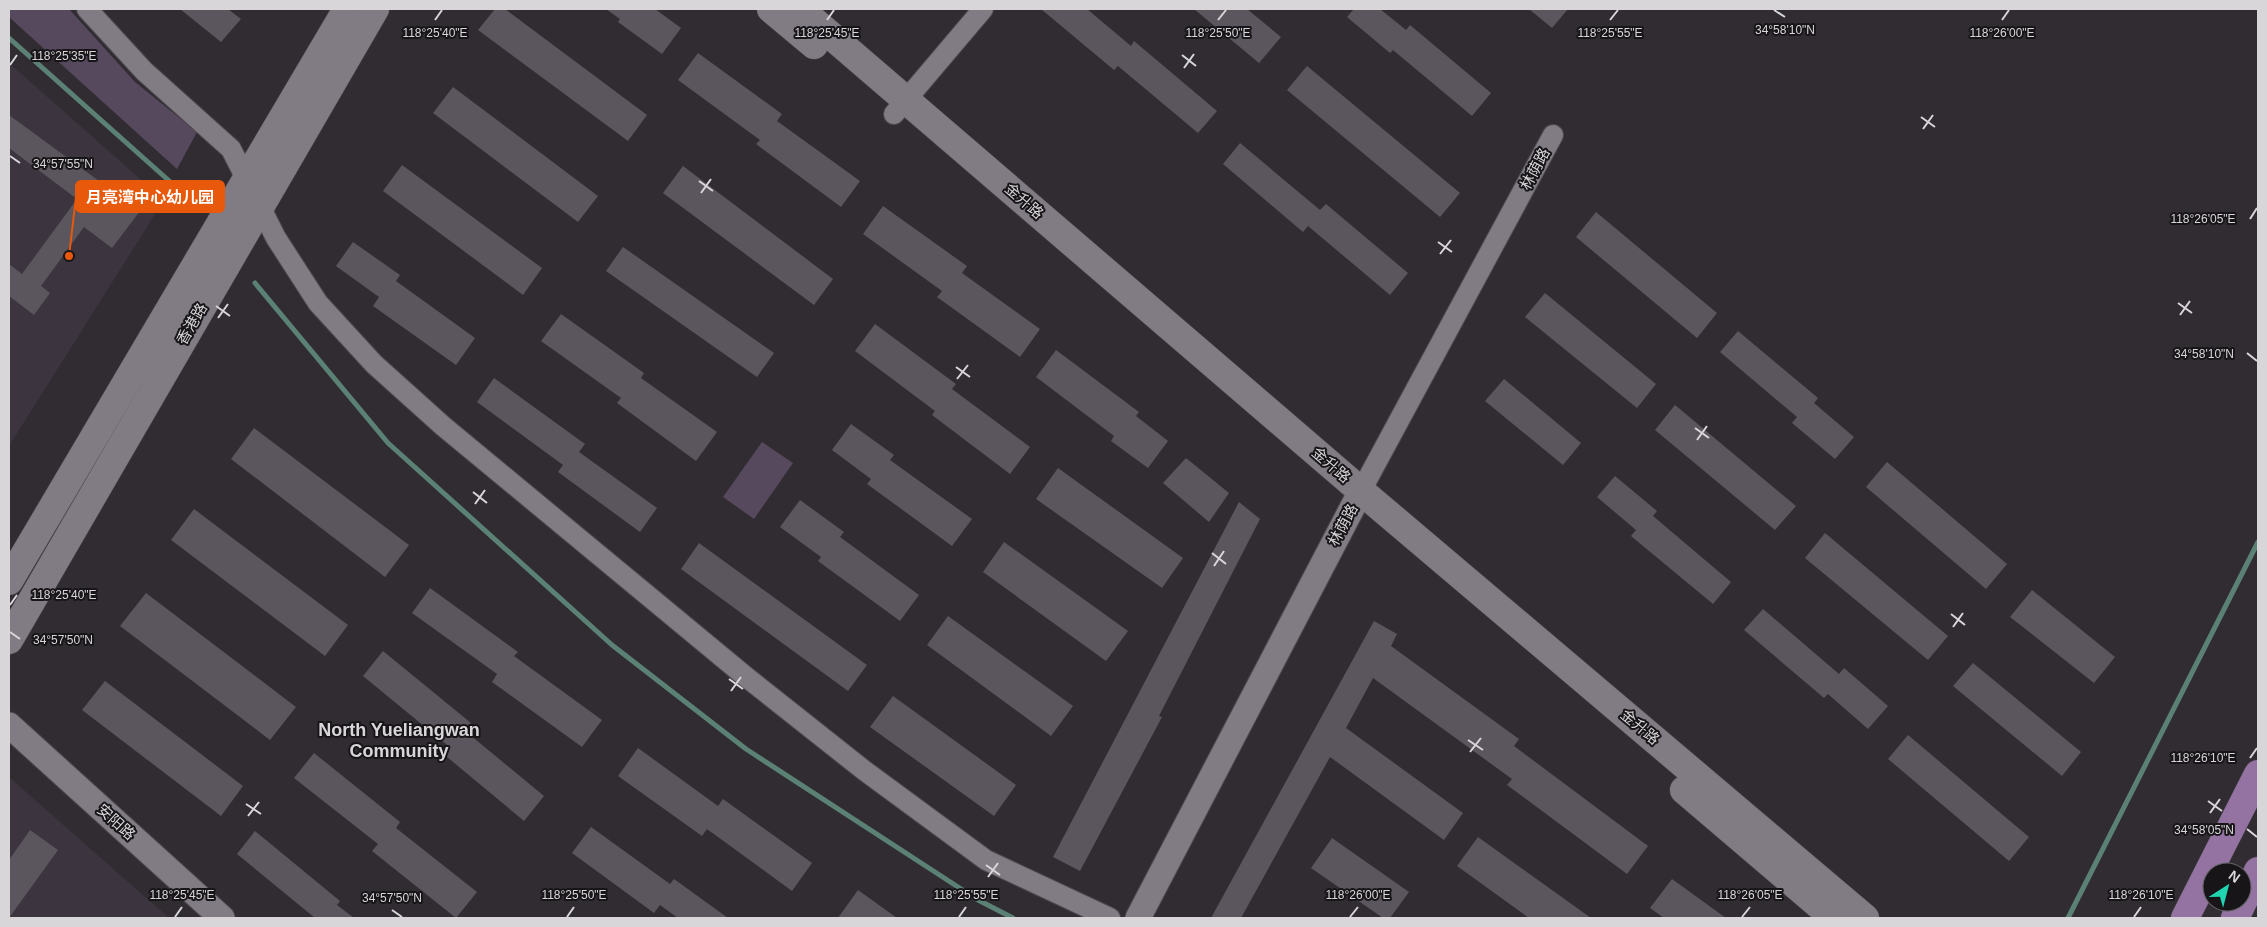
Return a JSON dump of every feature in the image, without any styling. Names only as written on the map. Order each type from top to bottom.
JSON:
[{"type":"highway","points":[[2185,918],[2258,774]]},
{"type":"highway","points":[[2234,918],[2258,871]]},
{"type":"main road","name":"香港路","points":[[9,581],[347,9]]},
{"type":"main road","name":"香港路","points":[[9,640],[375,9]]},
{"type":"main road","name":"金升路","points":[[771,9],[900,107],[1357,499],[1834,918]]},
{"type":"main road","name":"金升路","points":[[800,9],[900,107]]},
{"type":"main road","name":"金升路","points":[[1357,499],[1865,918]]},
{"type":"street","points":[[87,9],[144,71],[231,149],[276,238],[318,303],[374,364],[517,489],[745,676],[865,771],[979,854],[1110,918]]},
{"type":"street","points":[[900,107],[983,9]]},
{"type":"street","name":"林荫路","points":[[1138,918],[1357,499],[1553,135]]},
{"type":"street","name":"安阳路","points":[[9,725],[222,918]]},
{"type":"shaded area","points":[[9,9],[69,9],[135,82],[197,132],[177,169],[9,17]]},
{"type":"shaded area","points":[[9,63],[164,200],[9,446]]},
{"type":"shaded area","points":[[762,442],[793,463],[754,519],[723,497]]},
{"type":"shaded area","points":[[9,777],[169,918],[9,918]]},
{"type":"building","points":[[180,9],[228,9],[241,19],[221,42]]},
{"type":"building","points":[[495,9],[505,9],[647,115],[628,141],[478,30]]},
{"type":"building","points":[[606,9],[655,9],[681,28],[662,54],[618,22],[620,19]]},
{"type":"building","points":[[1041,9],[1087,9],[1131,46],[1134,41],[1217,111],[1198,133],[1118,66],[1114,70]]},
{"type":"building","points":[[1194,9],[1247,9],[1281,37],[1259,63]]},
{"type":"building","points":[[1354,9],[1380,9],[1406,30],[1410,25],[1491,93],[1472,116],[1393,50],[1390,53],[1347,17]]},
{"type":"building","points":[[1529,9],[1568,9],[1552,28]]},
{"type":"building","points":[[698,53],[782,114],[777,121],[860,181],[841,207],[756,144],[760,140],[678,80]]},
{"type":"building","points":[[1307,66],[1460,193],[1440,217],[1287,90]]},
{"type":"building","points":[[453,87],[598,196],[578,222],[433,113]]},
{"type":"building","points":[[9,115],[140,211],[112,248],[84,227],[41,286],[50,293],[34,315],[9,296],[9,264],[22,274],[77,199],[9,148]]},
{"type":"building","points":[[1240,143],[1320,210],[1326,204],[1408,273],[1390,295],[1308,226],[1303,232],[1223,164]]},
{"type":"building","points":[[402,165],[542,268],[523,295],[383,191]]},
{"type":"building","points":[[683,166],[833,279],[814,305],[663,193]]},
{"type":"building","points":[[883,206],[967,266],[962,273],[1040,329],[1020,357],[937,297],[942,291],[863,234]]},
{"type":"building","points":[[1596,212],[1717,313],[1697,338],[1576,237]]},
{"type":"building","points":[[353,242],[400,275],[396,281],[475,338],[456,365],[373,306],[379,297],[336,266]]},
{"type":"building","points":[[623,247],[774,353],[757,377],[606,271]]},
{"type":"building","points":[[1545,293],[1656,384],[1637,408],[1525,317]]},
{"type":"building","points":[[561,314],[644,373],[641,378],[717,432],[696,461],[617,403],[621,398],[541,341]]},
{"type":"building","points":[[875,324],[956,384],[952,389],[1030,447],[1010,474],[932,415],[935,411],[855,351]]},
{"type":"building","points":[[1738,331],[1818,398],[1814,403],[1854,437],[1835,459],[1792,423],[1797,417],[1720,352]]},
{"type":"building","points":[[1056,350],[1139,412],[1136,416],[1168,441],[1148,468],[1111,441],[1114,436],[1036,377]]},
{"type":"building","points":[[494,378],[585,444],[579,452],[657,508],[640,532],[558,472],[563,465],[477,402]]},
{"type":"building","points":[[1504,379],[1581,443],[1563,465],[1485,401]]},
{"type":"building","points":[[1675,405],[1796,506],[1775,530],[1655,430]]},
{"type":"building","points":[[851,424],[894,455],[890,460],[972,519],[952,546],[867,484],[871,479],[832,450]]},
{"type":"building","points":[[254,428],[409,545],[385,577],[231,459]]},
{"type":"building","points":[[1186,458],[1229,493],[1209,522],[1163,483]]},
{"type":"building","points":[[1887,462],[2007,564],[1986,589],[1866,487]]},
{"type":"building","points":[[1058,468],[1183,558],[1162,588],[1036,499]]},
{"type":"building","points":[[1615,476],[1657,511],[1653,516],[1731,582],[1713,604],[1631,536],[1636,530],[1597,497]]},
{"type":"building","points":[[800,500],[844,532],[840,537],[919,595],[900,621],[818,561],[821,557],[780,527]]},
{"type":"building","points":[[1239,502],[1260,519],[1159,716],[1162,717],[1080,871],[1053,857]]},
{"type":"building","points":[[194,509],[348,625],[325,656],[171,540]]},
{"type":"building","points":[[1825,533],[1948,636],[1928,660],[1805,558]]},
{"type":"building","points":[[1004,542],[1128,631],[1106,661],[983,572]]},
{"type":"building","points":[[699,543],[867,665],[848,691],[681,569]]},
{"type":"building","points":[[430,588],[518,652],[514,656],[602,720],[582,747],[492,682],[497,674],[412,613]]},
{"type":"building","points":[[2032,590],[2115,657],[2094,683],[2010,617]]},
{"type":"building","points":[[146,593],[296,707],[270,740],[120,626]]},
{"type":"building","points":[[1763,609],[1839,674],[1844,668],[1888,706],[1868,729],[1828,694],[1824,698],[1744,630]]},
{"type":"building","points":[[948,616],[1073,706],[1051,736],[927,645]]},
{"type":"building","points":[[1374,621],[1397,634],[1391,646],[1519,739],[1514,746],[1648,846],[1627,874],[1507,785],[1512,779],[1373,678],[1346,728],[1463,813],[1444,840],[1330,757],[1241,918],[1211,918]]},
{"type":"building","points":[[383,651],[471,723],[464,730],[544,796],[524,821],[441,752],[447,745],[363,676]]},
{"type":"building","points":[[1973,663],[2081,752],[2062,776],[1953,686]]},
{"type":"building","points":[[105,681],[243,786],[221,816],[82,710]]},
{"type":"building","points":[[893,696],[1016,785],[994,816],[870,727]]},
{"type":"building","points":[[1908,735],[2029,837],[2009,861],[1888,759]]},
{"type":"building","points":[[638,748],[718,806],[723,799],[812,863],[792,891],[707,829],[702,836],[618,776]]},
{"type":"building","points":[[314,753],[400,822],[396,828],[477,892],[456,918],[372,851],[378,844],[294,778]]},
{"type":"building","points":[[591,827],[670,884],[674,879],[728,918],[678,918],[660,905],[654,913],[572,853]]},
{"type":"building","points":[[30,830],[58,850],[9,918],[9,860]]},
{"type":"building","points":[[255,831],[340,901],[337,905],[354,918],[315,918],[237,854]]},
{"type":"building","points":[[1478,837],[1591,918],[1529,918],[1457,866]]},
{"type":"building","points":[[1332,838],[1409,892],[1390,918],[1383,918],[1311,868]]},
{"type":"building","points":[[1672,879],[1726,918],[1664,918],[1650,908]]},
{"type":"building","points":[[858,890],[897,918],[838,918]]},
{"type":"waterway","points":[[9,38],[195,204]]},
{"type":"waterway","points":[[255,283],[388,443],[612,645],[746,749],[978,900],[1013,918]]},
{"type":"waterway","points":[[2068,918],[2258,542]]},
{"type":"place","name":"月亮湾中心幼儿园","points":[[69,256]]},
{"type":"district","name":"North Yueliangwan Community","points":[[399,740]]}]
